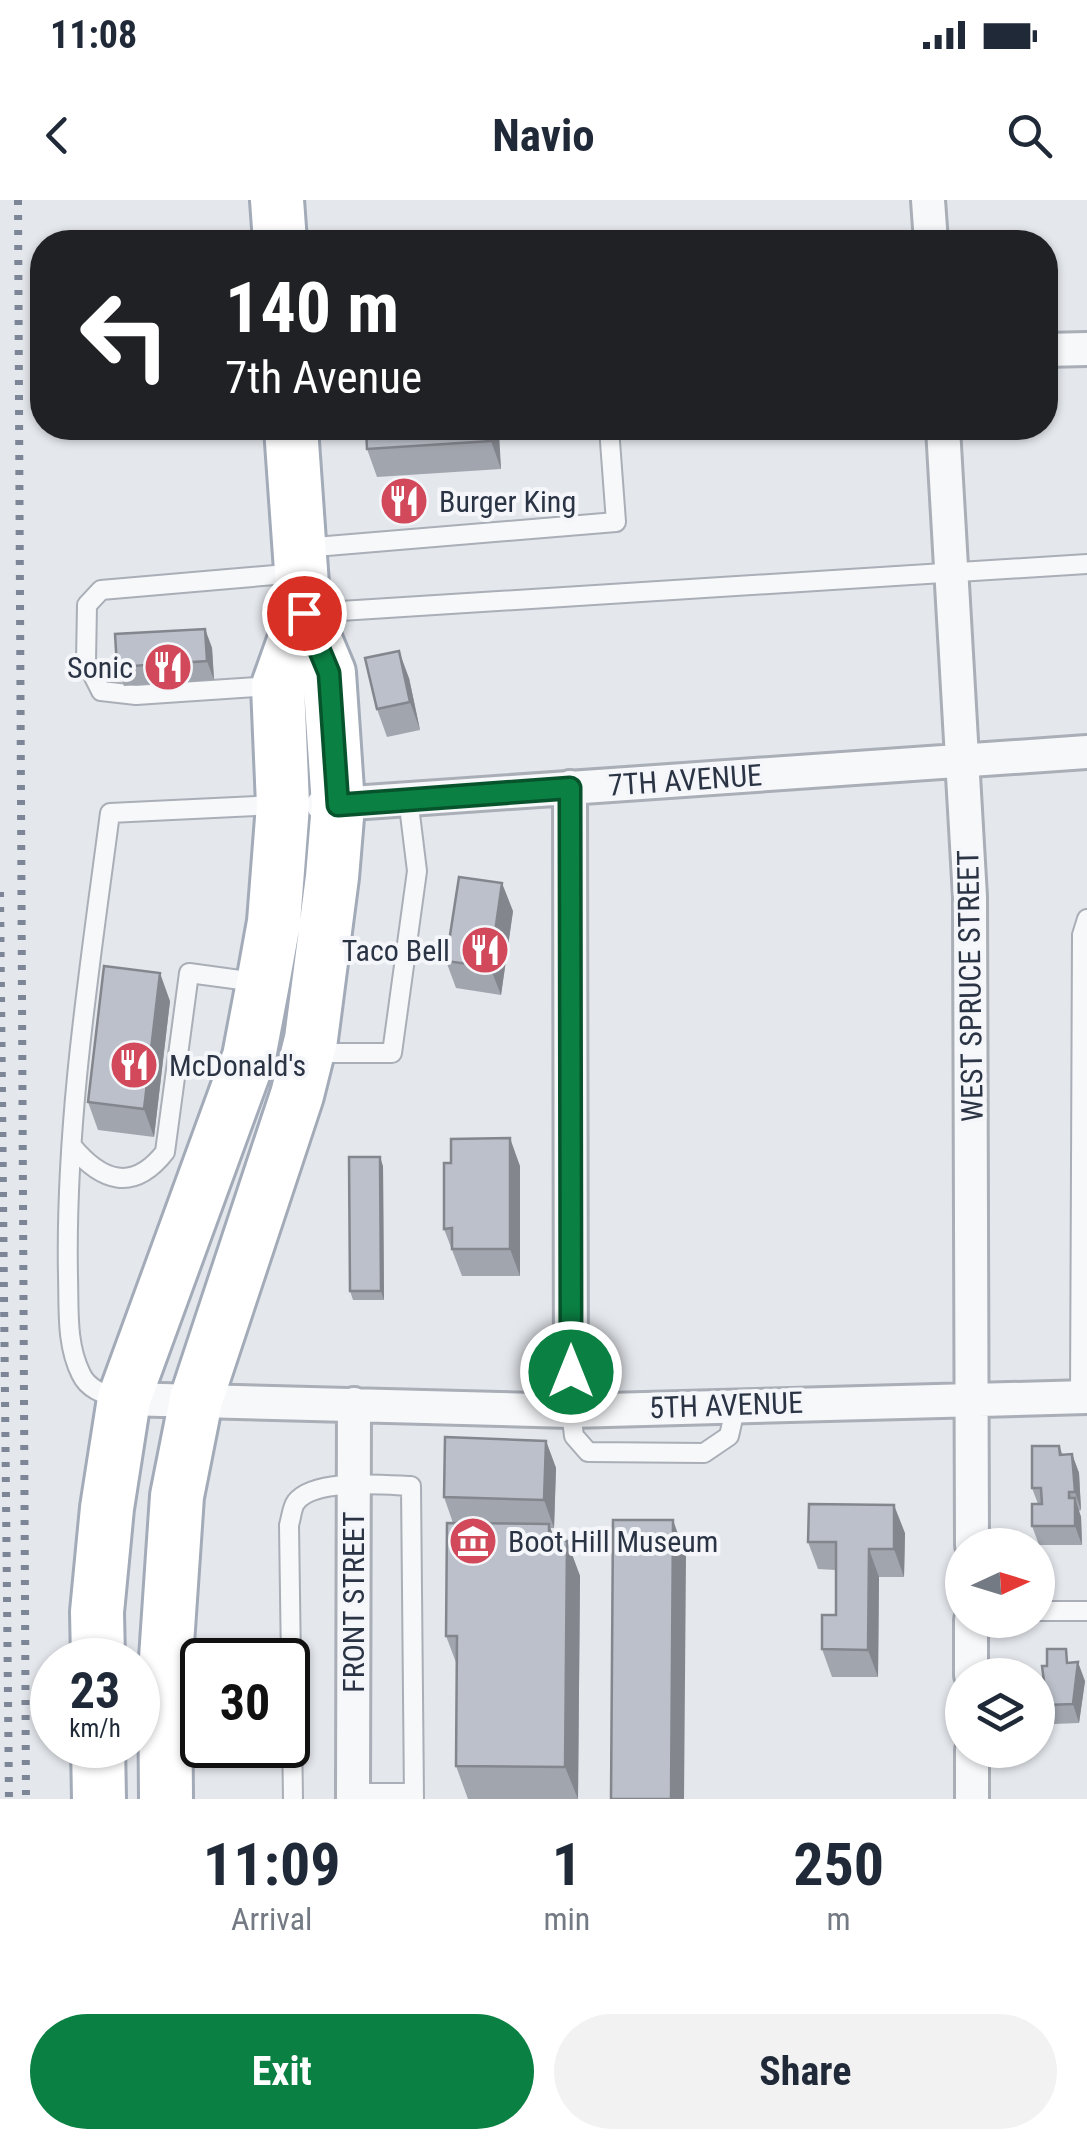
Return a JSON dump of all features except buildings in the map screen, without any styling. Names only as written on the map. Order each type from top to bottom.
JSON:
[{"type":"main road","points":[[277,200],[279,230]]},
{"type":"main road","points":[[166,1799],[170,1569],[177,1496],[196,1400],[272,1181],[311,1039],[338,805],[329,673],[300,578],[292,440]]},
{"type":"main road","points":[[98,1638],[107,1508],[124,1399],[248,1057],[264,984],[283,805],[278,686],[300,578]]},
{"type":"main road","points":[[98,1768],[99,1799]]},
{"type":"street","points":[[928,200],[930,230]]},
{"type":"street","points":[[1058,350],[1087,349]]},
{"type":"street","name":"WEST SPRUCE STREET","points":[[944,440],[964,762],[972,1029],[972,1528]]},
{"type":"street","name":"7TH AVENUE","points":[[283,805],[338,805],[1087,752]]},
{"type":"street","points":[[570,788],[571,1411]]},
{"type":"street","name":"5TH AVENUE","points":[[124,1399],[571,1411],[973,1397],[1084,1397]]},
{"type":"street","name":"FRONT STREET","points":[[353,1796],[354,1404]]},
{"type":"street","points":[[972,1768],[972,1799]]},
{"type":"lane","points":[[300,578],[616,522],[610,440]]},
{"type":"lane","points":[[278,686],[136,694],[101,690],[86,661],[87,605],[102,590],[300,578],[952,573],[1087,564]]},
{"type":"lane","points":[[311,1039],[330,1054],[392,1053],[417,871],[408,798]]},
{"type":"lane","points":[[124,1399],[99,1393],[82,1377],[70,1338],[67,1205],[80,1036],[110,813],[283,805]]},
{"type":"lane","points":[[1084,1397],[1082,934],[1087,919]]},
{"type":"lane","points":[[72,1146],[91,1169],[111,1177],[128,1178],[152,1169],[165,1152],[189,973],[264,984]]},
{"type":"lane","points":[[571,1411],[574,1436],[588,1452],[704,1453],[728,1436],[736,1405]]},
{"type":"lane","points":[[293,1799],[290,1524],[296,1502],[314,1490],[354,1484],[411,1486],[414,1796],[353,1796]]},
{"type":"lane","points":[[1055,1611],[1087,1611]]},
{"type":"railway","points":[[18,200],[26,1799]]},
{"type":"railway","points":[[0,892],[9,1799]]},
{"type":"place","name":"Burger King","points":[[404,501]]},
{"type":"place","name":"Sonic","points":[[168,667]]},
{"type":"place","name":"Taco Bell","points":[[485,950]]},
{"type":"place","name":"McDonald's","points":[[134,1065]]},
{"type":"place","name":"Boot Hill Museum","points":[[473,1541]]},
{"type":"route","points":[[304,613],[329,673],[338,805],[570,788],[571,1372]]}]
